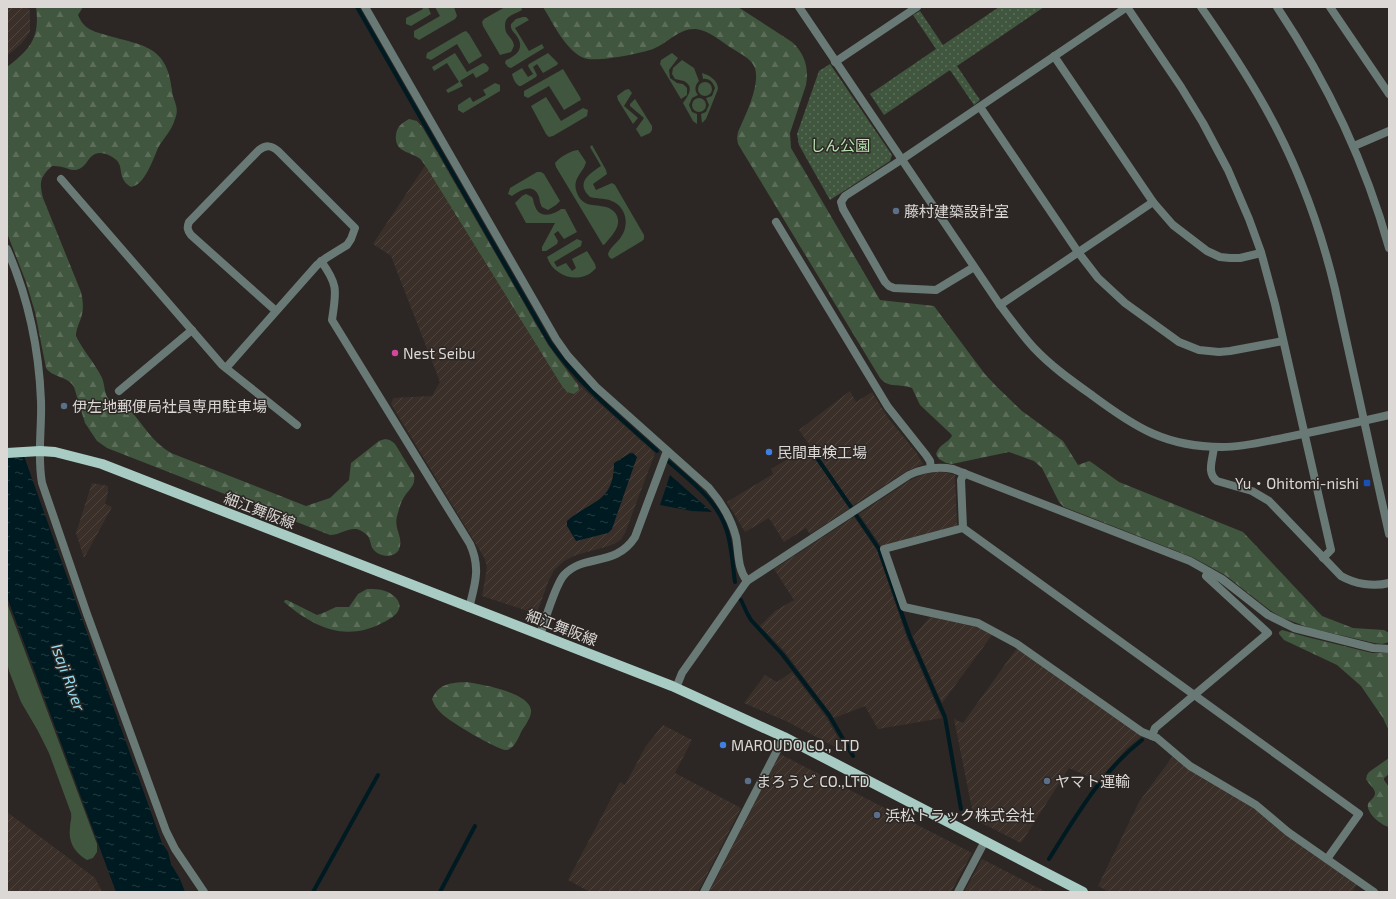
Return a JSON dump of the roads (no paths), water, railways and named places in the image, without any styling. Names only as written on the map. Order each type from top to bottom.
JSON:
[{"type":"main road","name":"細江舞阪線","points":[[7,453],[24,451],[55,452],[118,470],[676,688],[784,737],[1083,892]]},
{"type":"street","points":[[365,7],[560,345],[581,372],[596,387],[709,488],[723,506],[732,526],[736,537],[741,572],[747,581]]},
{"type":"street","points":[[799,7],[1000,306],[1025,338],[1056,369],[1131,423],[1148,432],[1167,439],[1185,444],[1214,447],[1243,446],[1389,415]]},
{"type":"street","points":[[974,267],[936,290],[894,288],[889,286],[885,282],[843,209],[841,202],[845,196],[901,160],[1127,7],[1181,87],[1212,138],[1243,202],[1271,286],[1331,550],[1323,558]]},
{"type":"street","points":[[1201,7],[1233,53],[1266,109],[1292,161],[1307,197],[1331,271],[1389,534]]},
{"type":"street","points":[[1277,7],[1335,104],[1354,146],[1374,200],[1389,248]]},
{"type":"street","points":[[1330,7],[1389,94]]},
{"type":"street","points":[[835,62],[914,8]]},
{"type":"street","points":[[1054,56],[1153,202],[1173,226],[1211,253],[1230,258],[1261,253]]},
{"type":"street","points":[[980,107],[1078,252],[1098,278],[1116,295],[1169,335],[1189,346],[1204,351],[1230,351],[1283,341]]},
{"type":"street","points":[[1354,146],[1389,131]]},
{"type":"street","points":[[226,368],[321,261],[347,245],[355,228],[274,147],[269,146],[263,147],[189,222],[187,226],[191,235],[276,311]]},
{"type":"street","points":[[61,179],[226,368],[298,425]]},
{"type":"street","points":[[1000,306],[1153,202]]},
{"type":"street","points":[[776,222],[888,407],[926,454],[930,461],[931,468]]},
{"type":"street","points":[[7,250],[20,284],[35,342],[41,402],[40,470],[42,483],[87,614],[163,824],[175,848],[204,892]]},
{"type":"street","points":[[321,261],[331,274],[336,290],[332,320],[475,554],[477,576],[469,608]]},
{"type":"street","points":[[119,391],[192,330]]},
{"type":"street","points":[[1214,447],[1211,469],[1213,478],[1217,481],[1252,491],[1269,501],[1335,571],[1348,580],[1364,584],[1389,583]]},
{"type":"street","points":[[540,635],[558,586],[565,574],[570,569],[612,556],[622,552],[630,546],[635,537],[667,450]]},
{"type":"street","points":[[676,688],[682,673],[747,581],[910,475],[917,471],[931,468],[944,468],[964,473],[1190,561],[1222,579],[1268,615],[1294,628],[1373,648],[1389,648]]},
{"type":"street","points":[[963,528],[961,480],[964,473]]},
{"type":"street","points":[[963,528],[1358,814],[1327,859]]},
{"type":"street","points":[[963,528],[884,549],[904,607],[978,623],[1017,644],[1142,732],[1157,738],[1196,769],[1256,805],[1288,832],[1374,892]]},
{"type":"street","points":[[1152,736],[1155,728],[1268,633],[1206,576],[1209,572]]},
{"type":"street","points":[[704,892],[784,737]]},
{"type":"street","points":[[958,892],[985,841]]},
{"type":"water","points":[[632,452],[637,457],[612,529],[608,533],[576,541],[567,526],[567,521],[600,499],[610,486],[613,476],[614,463]]},
{"type":"water","name":"Isaji River","points":[[24,456],[162,843],[168,852],[171,864],[180,879],[185,892],[116,892],[7,597],[7,457]]},
{"type":"water","points":[[670,475],[712,512],[692,511],[660,505]]},
{"type":"waterway","points":[[357,7],[550,343],[587,387],[657,451]]},
{"type":"waterway","points":[[815,455],[851,507]]},
{"type":"waterway","points":[[669,462],[706,496],[720,515],[729,539],[735,582]]},
{"type":"waterway","points":[[856,515],[879,549],[910,637],[945,717],[961,809]]},
{"type":"waterway","points":[[741,600],[751,620],[782,654],[829,715],[853,756]]},
{"type":"waterway","points":[[1049,859],[1102,780],[1114,766],[1142,740]]},
{"type":"waterway","points":[[313,892],[378,775]]},
{"type":"waterway","points":[[440,892],[475,826]]},
{"type":"place","name":"藤村建築設計室","points":[[896,211]]},
{"type":"place","name":"Nest Seibu","points":[[395,353]]},
{"type":"place","name":"伊左地郵便局社員専用駐車場","points":[[64,406]]},
{"type":"place","name":"民間車検工場","points":[[769,452]]},
{"type":"place","name":"Yu・Ohitomi-nishi","points":[[1367,483]]},
{"type":"place","name":"MAROUDO CO., LTD","points":[[723,745]]},
{"type":"place","name":"まろうど CO.,LTD","points":[[748,781]]},
{"type":"place","name":"ヤマト運輸","points":[[1047,781]]},
{"type":"place","name":"浜松トラック株式会社","points":[[877,815]]},
{"type":"park label","name":"しん公園","points":[[840,145]]}]
